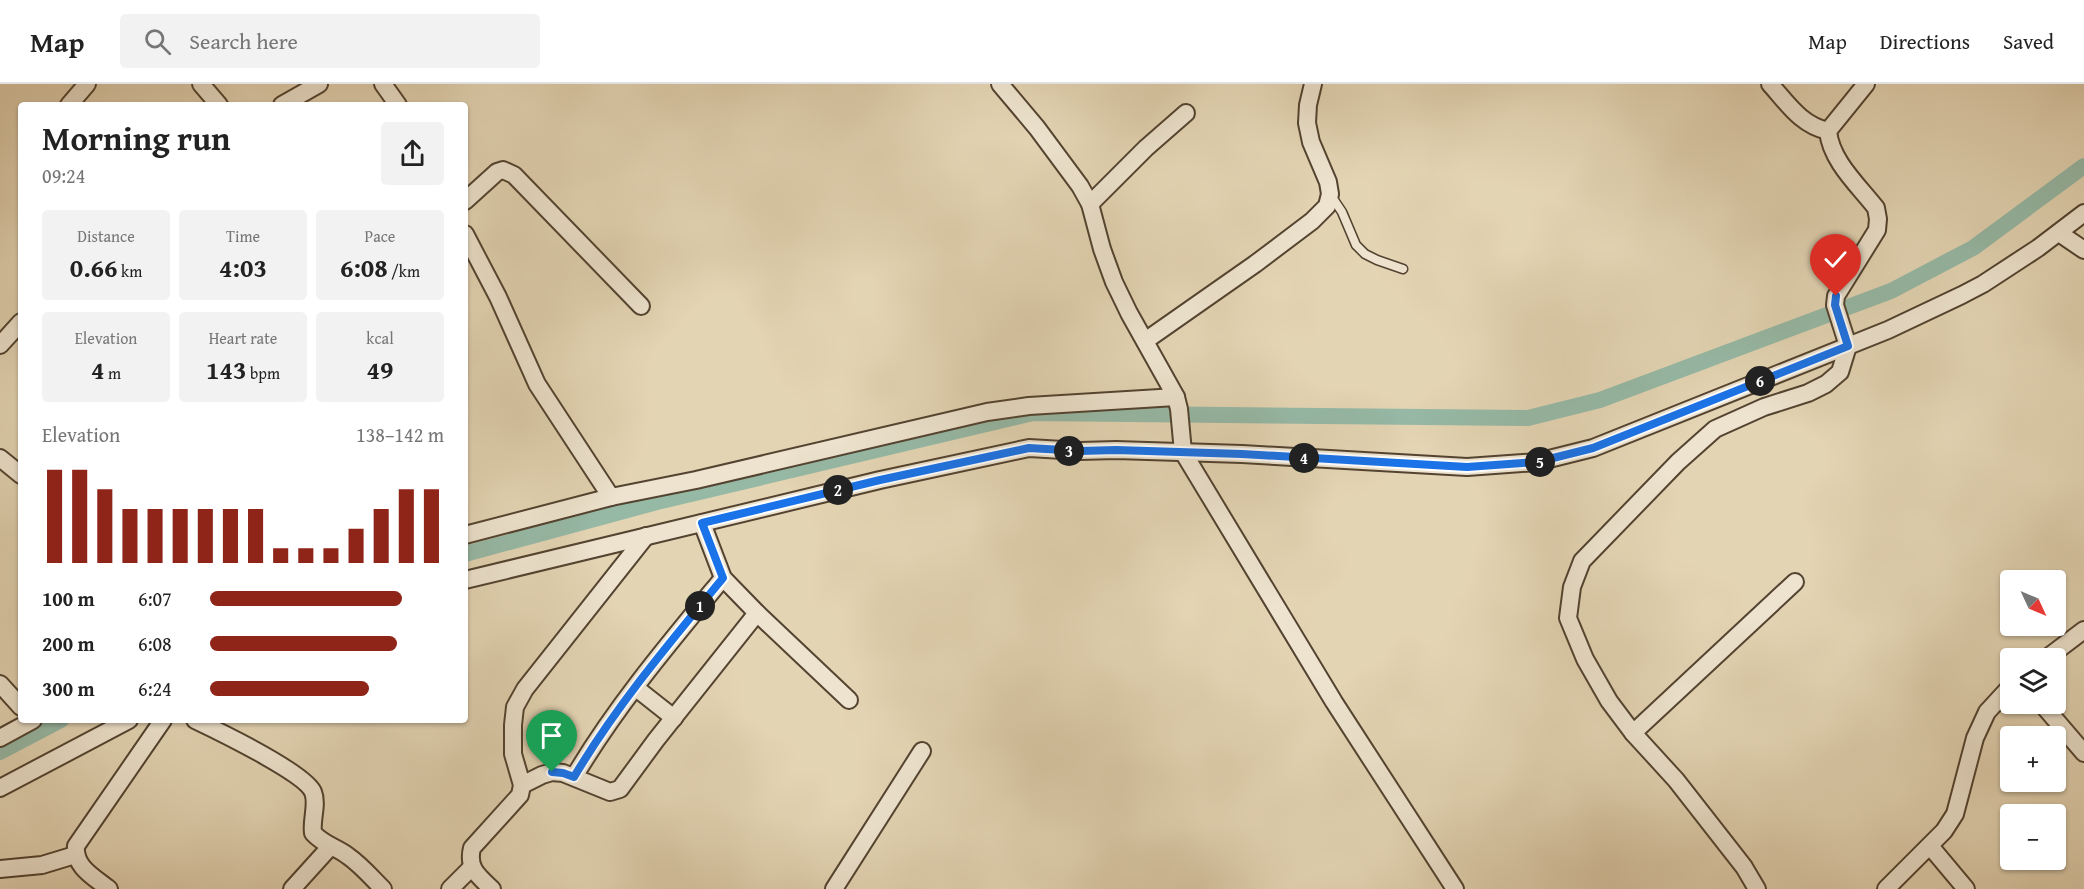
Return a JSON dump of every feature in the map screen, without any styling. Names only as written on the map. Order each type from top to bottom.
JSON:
[{"type":"street","points":[[72,102],[87,84]]},
{"type":"street","points":[[201,84],[216,102]]},
{"type":"street","points":[[287,102],[319,84]]},
{"type":"street","points":[[383,84],[396,102]]},
{"type":"street","points":[[1000,84],[1037,128],[1090,204],[1114,282],[1177,403],[1183,446],[1334,702],[1455,889]]},
{"type":"street","points":[[1145,341],[1255,264],[1312,221],[1327,206],[1330,194],[1329,182],[1311,142],[1307,123],[1313,84]]},
{"type":"street","points":[[1770,84],[1799,117],[1816,128],[1828,131]]},
{"type":"street","points":[[1757,889],[1744,867],[1676,780],[1633,733],[1604,693],[1585,659],[1568,618],[1572,587],[1582,561],[1678,462],[1715,429],[1764,407],[1808,393],[1826,384],[1840,372],[1846,341],[1835,305],[1836,296],[1840,286],[1877,230],[1878,219],[1876,208],[1835,154],[1829,142],[1828,131],[1866,84]]},
{"type":"street","points":[[1090,204],[1146,148],[1186,113]]},
{"type":"street","points":[[468,198],[497,172],[503,170],[514,175],[641,306]]},
{"type":"street","points":[[468,579],[880,480],[1029,448],[1080,451],[1183,446],[1457,467],[1537,462],[1593,448],[1846,341],[1888,330],[1983,284],[2059,233],[2084,213]]},
{"type":"street","points":[[2059,233],[2084,250]]},
{"type":"street","points":[[468,240],[498,297],[537,384],[610,497]]},
{"type":"street","points":[[0,345],[18,325]]},
{"type":"street","points":[[468,534],[610,497],[696,480],[987,412],[1029,406],[1177,403]]},
{"type":"street","points":[[0,458],[18,473]]},
{"type":"street","points":[[702,523],[723,578],[849,700]]},
{"type":"street","points":[[492,889],[472,867],[470,858],[472,848],[520,795],[522,785],[513,754],[515,707],[525,689],[646,536]]},
{"type":"street","points":[[574,777],[589,751],[636,688],[723,578]]},
{"type":"street","points":[[1633,733],[1795,582]]},
{"type":"street","points":[[522,785],[552,772],[563,773],[610,792],[620,789],[757,613]]},
{"type":"street","points":[[2060,648],[2084,630]]},
{"type":"street","points":[[0,684],[18,704]]},
{"type":"street","points":[[636,688],[674,718]]},
{"type":"street","points":[[1886,889],[1944,831],[1955,814],[1975,738],[1987,712],[2000,698]]},
{"type":"street","points":[[2051,714],[2084,753]]},
{"type":"street","points":[[0,738],[28,723]]},
{"type":"street","points":[[0,788],[123,723]]},
{"type":"street","points":[[109,889],[81,865],[75,855],[76,846],[161,723]]},
{"type":"street","points":[[201,723],[271,760],[304,782],[313,791],[315,804],[313,833],[330,847],[351,858],[383,889]]},
{"type":"street","points":[[834,889],[922,751]]},
{"type":"street","points":[[1930,846],[1966,889]]},
{"type":"street","points":[[292,889],[330,847]]},
{"type":"street","points":[[0,869],[42,865],[75,855]]},
{"type":"street","points":[[450,889],[472,867]]},
{"type":"lane","points":[[1330,194],[1342,212],[1356,245],[1365,254],[1403,269]]},
{"type":"waterway","points":[[468,553],[657,502],[1033,413],[1528,418],[1600,400],[1891,291],[1973,248],[2084,166]]},
{"type":"waterway","points":[[0,752],[55,723]]},
{"type":"route","points":[[552,772],[574,777],[589,751],[636,688],[723,578],[702,523],[880,480],[1029,448],[1242,454],[1467,467],[1537,462],[1563,457],[1593,448],[1848,346],[1835,305],[1836,296]]}]
